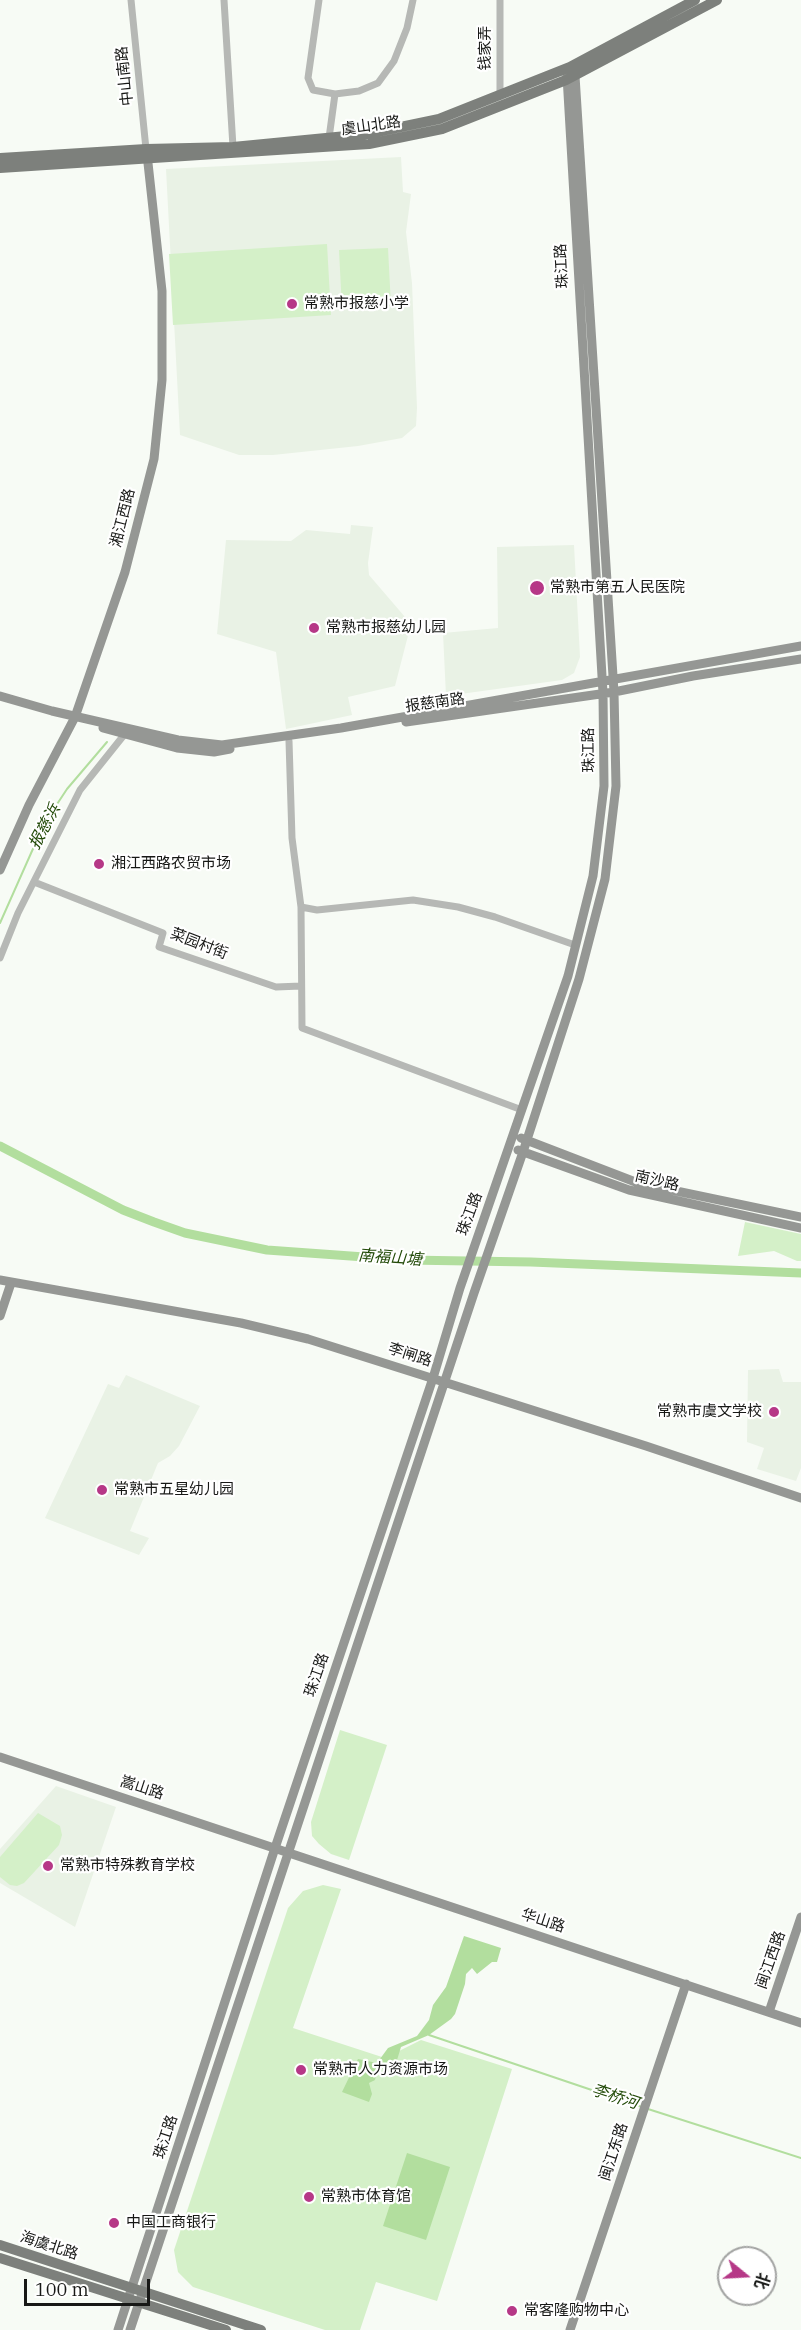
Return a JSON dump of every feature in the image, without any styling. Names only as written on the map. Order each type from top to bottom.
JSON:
[{"type":"main road","name":"虞山北路","points":[[0,168],[367,134],[439,119],[572,72],[695,0]]},
{"type":"main road","name":"虞山北路","points":[[0,158],[148,155],[369,144],[442,129],[572,72],[717,0]]},
{"type":"main road","name":"珠江路","points":[[118,2330],[135,2293],[288,1852],[523,1152],[579,979],[605,879],[616,786],[614,692],[572,72]]},
{"type":"main road","name":"珠江路","points":[[135,2293],[275,1848],[433,1378],[460,1288],[567,976],[593,876],[604,786],[603,693],[572,72]]},
{"type":"main road","name":"湘江西路","points":[[0,870],[29,805],[75,717],[125,572],[154,459],[162,380],[162,291],[148,155]]},
{"type":"main road","name":"报慈南路","points":[[0,696],[75,717],[178,740],[222,745],[341,728],[801,646]]},
{"type":"main road","name":"报慈南路","points":[[75,717],[124,735],[177,748],[214,752],[614,692],[693,676],[801,659]]},
{"type":"main road","name":"南沙路","points":[[514,1135],[638,1183],[801,1217]]},
{"type":"main road","name":"南沙路","points":[[510,1147],[629,1190],[801,1228]]},
{"type":"main road","name":"李闸路","points":[[0,1280],[241,1323],[308,1339],[646,1446],[801,1498]]},
{"type":"main road","points":[[0,1316],[11,1283]]},
{"type":"main road","name":"嵩山路","points":[[0,1757],[275,1848]]},
{"type":"main road","name":"华山路","points":[[275,1848],[801,2023]]},
{"type":"main road","name":"闽江西路","points":[[769,2012],[801,1917]]},
{"type":"main road","name":"闽江东路","points":[[570,2330],[686,1984]]},
{"type":"main road","name":"海虞北路","points":[[0,2245],[135,2293],[140,2302],[226,2330]]},
{"type":"main road","name":"海虞北路","points":[[0,2258],[135,2293],[261,2330]]},
{"type":"main road","points":[[130,2330],[140,2302]]},
{"type":"street","name":"中山南路","points":[[131,0],[148,155]]},
{"type":"street","points":[[224,0],[233,147]]},
{"type":"street","points":[[319,0],[308,78],[313,90],[335,94],[359,91],[378,83],[394,61],[407,28],[413,0]]},
{"type":"street","name":"钱家弄","points":[[500,0],[500,97]]},
{"type":"street","points":[[329,138],[335,94]]},
{"type":"street","points":[[0,958],[18,913],[80,790],[124,735]]},
{"type":"street","points":[[289,741],[292,838],[301,907],[302,1028],[522,1110]]},
{"type":"street","name":"菜园村街","points":[[34,882],[163,933],[159,947],[276,987],[301,986]]},
{"type":"street","points":[[301,907],[317,910],[412,900],[458,907],[495,917],[575,945]]},
{"type":"shaded area","name":"常熟市报慈小学","points":[[401,157],[403,192],[411,194],[406,232],[412,283],[416,426],[402,438],[358,446],[273,455],[239,455],[180,435],[166,169]]},
{"type":"shaded area","points":[[327,244],[331,315],[173,325],[169,254]]},
{"type":"shaded area","points":[[388,248],[391,306],[342,309],[339,250]]},
{"type":"shaded area","name":"常熟市报慈幼儿园","points":[[351,525],[373,527],[368,563],[369,575],[411,624],[395,686],[348,697],[352,715],[286,729],[276,652],[217,634],[226,540],[291,541],[306,530],[350,534]]},
{"type":"shaded area","name":"常熟市第五人民医院","points":[[574,545],[580,657],[574,673],[562,680],[446,696],[443,633],[498,628],[497,547]]},
{"type":"shaded area","points":[[745,1222],[801,1234],[801,1261],[774,1251],[738,1256]]},
{"type":"shaded area","name":"常熟市虞文学校","points":[[779,1369],[783,1382],[801,1382],[801,1468],[796,1481],[757,1469],[764,1448],[747,1442],[748,1370]]},
{"type":"shaded area","name":"常熟市五星幼儿园","points":[[126,1375],[200,1406],[179,1446],[170,1456],[158,1463],[130,1531],[149,1538],[139,1555],[45,1518],[108,1384],[119,1388]]},
{"type":"shaded area","points":[[340,1730],[387,1745],[349,1860],[331,1854],[319,1844],[312,1836],[311,1822]]},
{"type":"shaded area","name":"常熟市特殊教育学校","points":[[56,1786],[116,1807],[75,1927],[0,1883],[0,1849]]},
{"type":"shaded area","points":[[38,1813],[60,1826],[62,1835],[59,1845],[24,1883],[17,1886],[10,1885],[0,1877],[0,1857]]},
{"type":"shaded area","points":[[323,1885],[341,1889],[293,2028],[385,2058],[421,2040],[512,2069],[437,2301],[376,2282],[360,2330],[325,2330],[193,2287],[178,2272],[174,2250],[288,1908],[303,1891]]},
{"type":"shaded area","points":[[464,1936],[501,1948],[497,1962],[492,1962],[477,1974],[472,1968],[466,1974],[455,2014],[451,2019],[429,2035],[401,2047],[397,2060],[392,2066],[377,2071],[375,2080],[369,2083],[372,2094],[369,2102],[342,2092],[358,2059],[377,2063],[388,2048],[417,2036],[429,2020],[433,2005],[446,1987]]},
{"type":"shaded area","points":[[407,2153],[450,2167],[426,2240],[383,2226]]},
{"type":"waterway","name":"报慈浜","points":[[0,923],[44,824],[67,789],[107,742]]},
{"type":"waterway","name":"南福山塘","points":[[0,1146],[123,1210],[185,1233],[267,1250],[406,1260],[531,1262],[801,1273]]},
{"type":"waterway","name":"李桥河","points":[[429,2035],[642,2107]]},
{"type":"waterway","name":"李桥河","points":[[648,2109],[801,2158]]},
{"type":"place","name":"常熟市报慈小学","points":[[292,304]]},
{"type":"place","name":"常熟市第五人民医院","points":[[537,588]]},
{"type":"place","name":"常熟市报慈幼儿园","points":[[314,628]]},
{"type":"place","name":"湘江西路农贸市场","points":[[99,864]]},
{"type":"place","name":"常熟市虞文学校","points":[[774,1412]]},
{"type":"place","name":"常熟市五星幼儿园","points":[[102,1490]]},
{"type":"place","name":"常熟市特殊教育学校","points":[[48,1866]]},
{"type":"place","name":"常熟市人力资源市场","points":[[301,2070]]},
{"type":"place","name":"常熟市体育馆","points":[[309,2197]]},
{"type":"place","name":"中国工商银行","points":[[114,2223]]},
{"type":"place","name":"常客隆购物中心","points":[[512,2311]]}]
